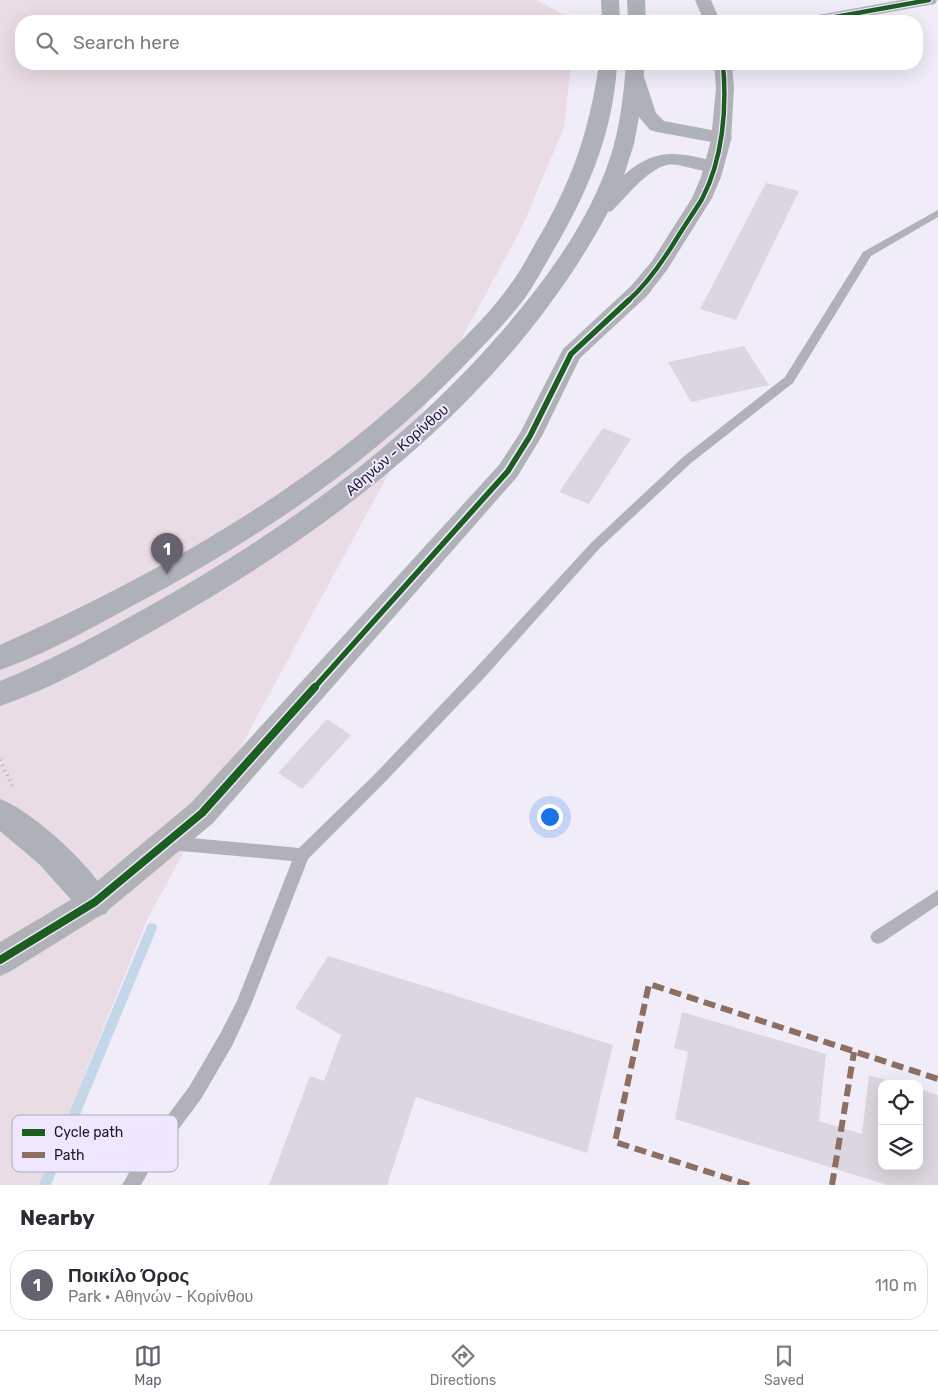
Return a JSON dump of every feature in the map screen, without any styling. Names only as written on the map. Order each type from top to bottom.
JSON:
[{"type":"highway","points":[[610,0],[611,15]]},
{"type":"highway","points":[[636,0],[637,15]]},
{"type":"highway","name":"Αθηνών - Κορίνθου","points":[[0,658],[96,613],[189,562],[278,509],[377,436],[414,403],[491,323],[523,283],[564,211],[586,165],[600,116],[607,70]]},
{"type":"highway","points":[[635,70],[647,114],[657,126],[722,138]]},
{"type":"highway","name":"Αθηνών - Κορίνθου","points":[[0,694],[107,642],[208,587],[294,531],[353,488],[434,420],[472,382],[544,296],[574,254],[595,216],[616,170],[628,120],[635,70]]},
{"type":"highway","points":[[595,216],[652,163],[663,159],[674,159],[714,167]]},
{"type":"highway","points":[[0,813],[40,844],[78,881],[94,902]]},
{"type":"street","points":[[703,0],[709,15]]},
{"type":"street","points":[[846,15],[929,0]]},
{"type":"street","points":[[0,960],[94,902],[202,813],[508,471],[530,436],[571,354],[640,291],[660,265],[702,198],[714,167],[722,138],[725,88],[724,70]]},
{"type":"lane","points":[[178,1116],[195,1093],[226,1040],[243,1005],[302,855],[479,674],[596,545],[687,460],[789,380],[867,254],[938,213]]},
{"type":"lane","points":[[167,843],[302,855]]},
{"type":"lane","points":[[878,937],[938,897]]},
{"type":"lane","points":[[131,1185],[139,1172]]},
{"type":"shaded area","points":[[0,0],[537,0],[563,15],[15,15],[15,70],[570,70],[564,127],[522,227],[147,920],[68,1115],[12,1115],[12,1172],[45,1172],[40,1185],[0,1185]]},
{"type":"building","points":[[766,183],[799,191],[736,320],[700,309]]},
{"type":"building","points":[[744,346],[769,385],[691,402],[668,362]]},
{"type":"building","points":[[603,428],[631,439],[589,504],[559,492]]},
{"type":"building","points":[[327,719],[351,735],[302,789],[278,773]]},
{"type":"building","points":[[328,956],[613,1045],[587,1153],[416,1097],[387,1185],[269,1185],[310,1076],[324,1081],[341,1035],[295,1008]]},
{"type":"building","points":[[682,1012],[826,1054],[819,1121],[862,1134],[869,1075],[886,1080],[878,1080],[878,1170],[923,1170],[923,1090],[938,1095],[938,1185],[887,1185],[675,1119],[688,1052],[674,1048]]},
{"type":"waterway","points":[[74,1115],[152,928]]},
{"type":"waterway","points":[[45,1185],[50,1172]]},
{"type":"marked path","points":[[749,1185],[615,1142],[649,984],[938,1079]]},
{"type":"marked path","points":[[832,1185],[854,1052]]},
{"type":"cycle path","points":[[846,15],[929,0]]},
{"type":"cycle path","points":[[0,960],[95,902],[202,813],[508,471],[530,436],[571,354],[639,291],[660,265],[702,198],[711,177],[721,140],[725,88],[724,70]]},
{"type":"place","name":"Ποικίλο Όρος","points":[[167,574]]}]
